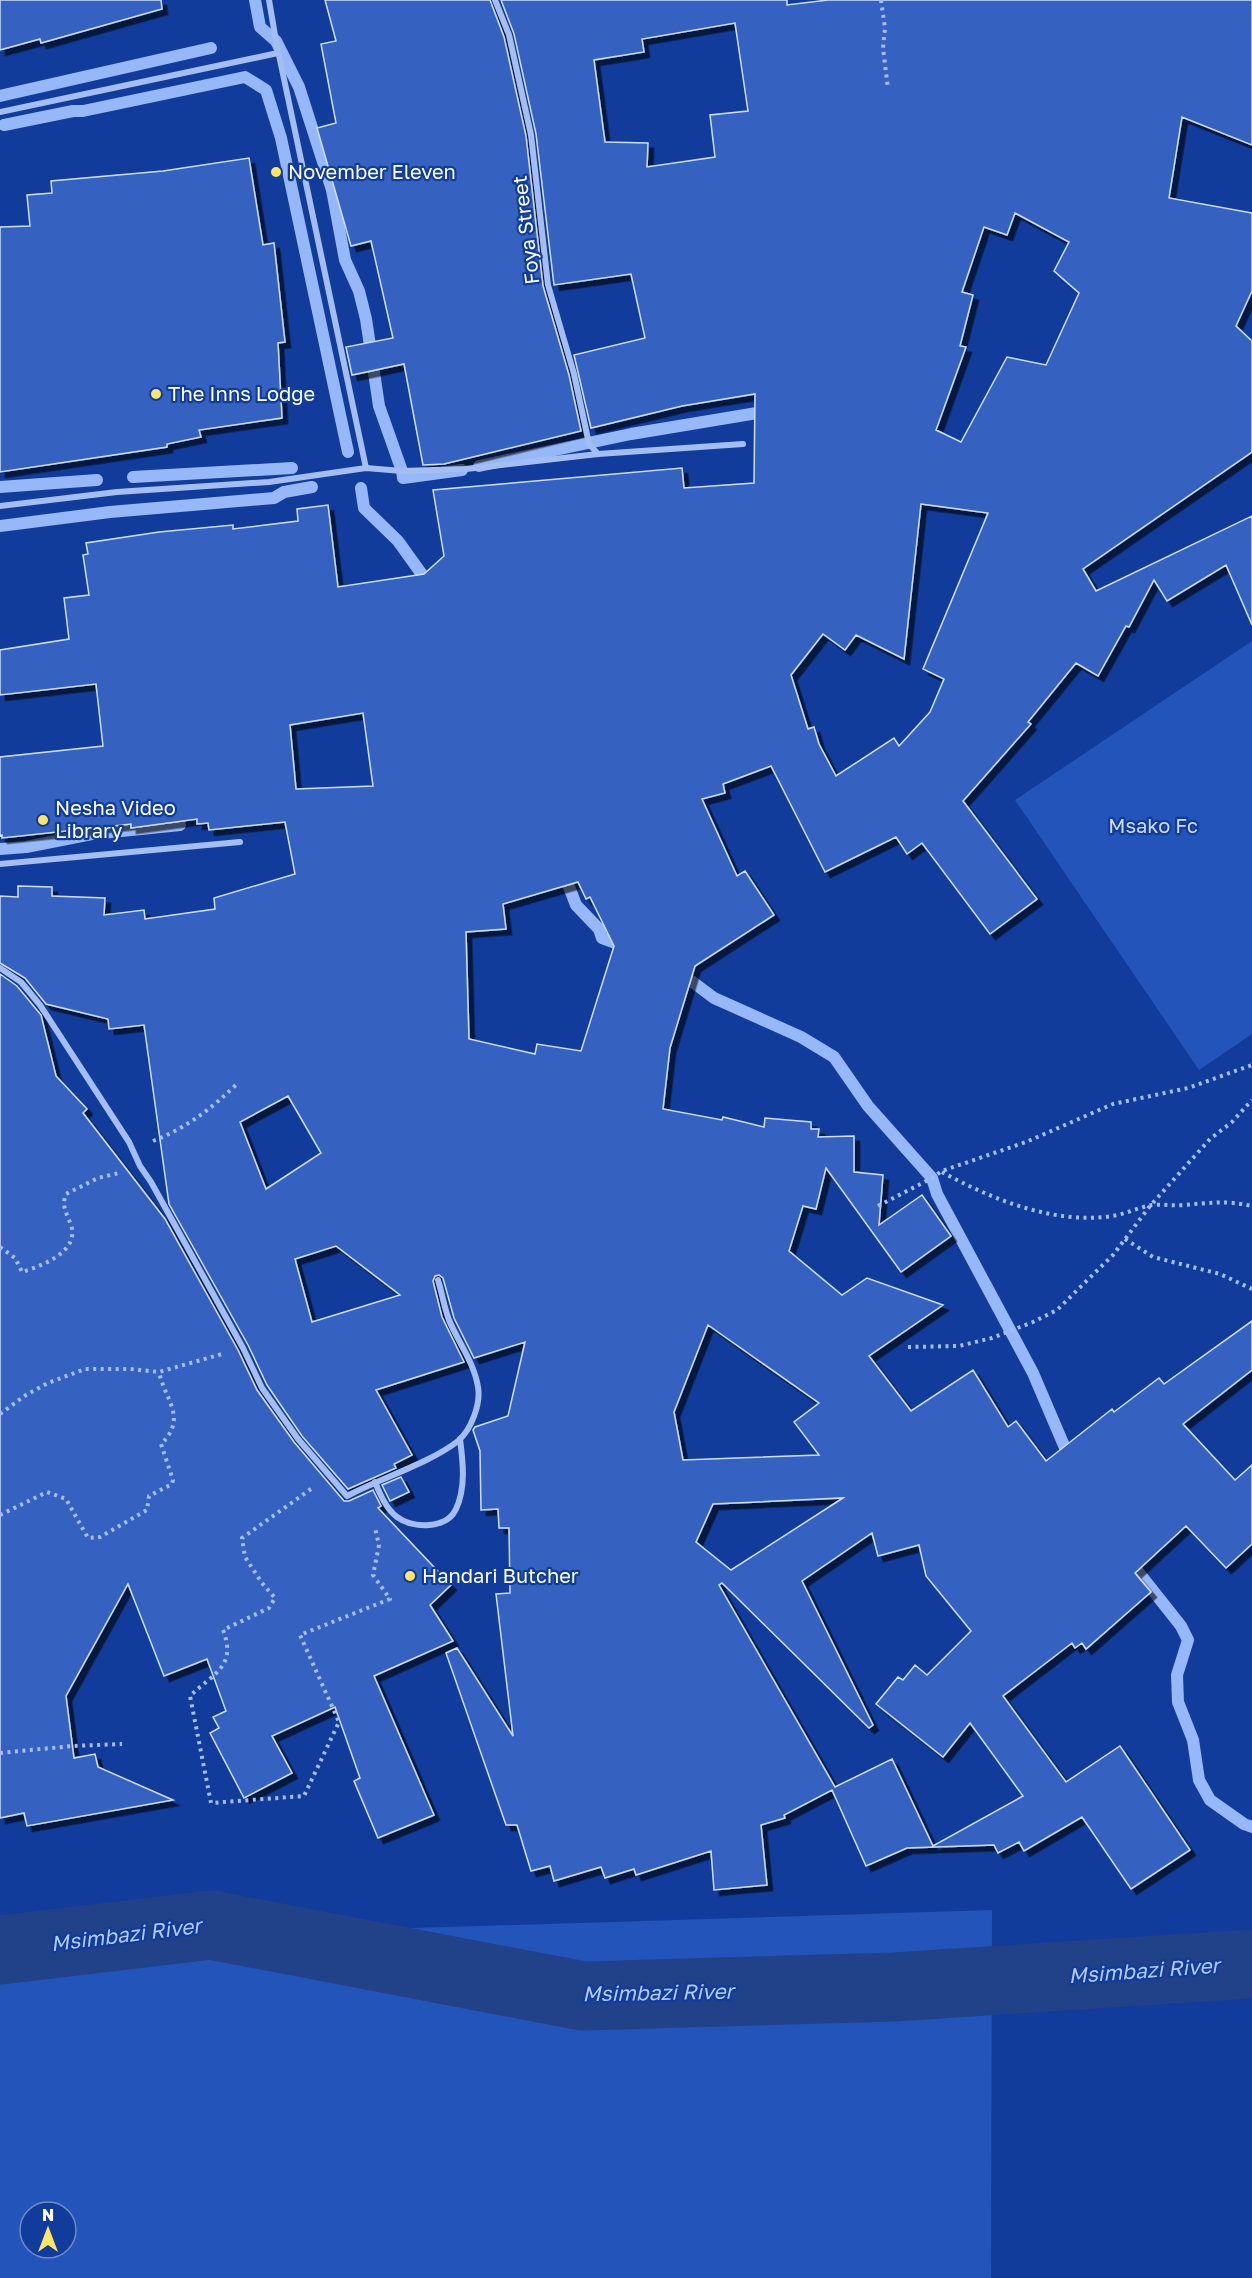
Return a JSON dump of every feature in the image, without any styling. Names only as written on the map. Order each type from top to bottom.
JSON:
[{"type":"street","points":[[269,0],[278,53],[366,468]]},
{"type":"street","name":"Foya Street","points":[[495,0],[509,35],[531,135],[549,285],[574,374],[590,444],[598,454]]},
{"type":"street","points":[[0,112],[278,53]]},
{"type":"street","points":[[0,506],[117,492],[269,482],[366,468],[402,471],[466,469],[598,454],[743,444]]},
{"type":"street","points":[[0,864],[240,842]]},
{"type":"street","points":[[0,968],[21,982],[40,1005],[133,1149],[140,1166],[243,1348],[262,1388],[298,1440],[347,1496],[434,1456],[460,1440],[478,1406],[478,1388],[473,1370],[449,1319],[438,1280]]},
{"type":"street","points":[[375,1482],[385,1504],[398,1518],[420,1526],[443,1522],[455,1512],[461,1496],[463,1466],[460,1440]]},
{"type":"path","points":[[881,0],[888,89]]},
{"type":"path","points":[[878,1206],[942,1172],[1026,1142],[1113,1104],[1188,1088],[1252,1065]]},
{"type":"path","points":[[133,1149],[173,1133],[200,1117],[238,1083]]},
{"type":"path","points":[[908,1347],[959,1346],[992,1338],[1057,1310],[1086,1283],[1210,1139],[1232,1122],[1252,1100]]},
{"type":"path","points":[[0,1247],[15,1258],[21,1272],[62,1255],[73,1234],[64,1206],[66,1194],[98,1178],[140,1166]]},
{"type":"path","points":[[942,1172],[975,1190],[1006,1202],[1054,1214],[1086,1218],[1111,1216],[1150,1206],[1185,1205],[1211,1201],[1252,1206]]},
{"type":"path","points":[[1125,1239],[1153,1257],[1220,1274],[1252,1289]]},
{"type":"path","points":[[0,1414],[26,1395],[48,1383],[85,1370],[130,1369],[159,1372],[243,1348]]},
{"type":"path","points":[[0,1515],[47,1492],[66,1499],[88,1539],[100,1537],[147,1510],[149,1496],[172,1484],[173,1480],[161,1444],[174,1427],[174,1414],[170,1399],[162,1388],[159,1372]]},
{"type":"path","points":[[333,1478],[308,1491],[242,1538],[245,1557],[275,1598],[269,1608],[223,1630],[229,1646],[225,1664],[190,1696],[211,1803],[304,1796],[339,1722],[300,1635],[390,1599],[373,1575],[379,1545],[372,1520],[358,1503],[347,1496]]},
{"type":"path","points":[[0,1753],[122,1744]]},
{"type":"green space","name":"Msako Fc","points":[[1252,641],[1252,1034],[1199,1070],[1015,800]]},
{"type":"green space","points":[[992,1910],[991,2278],[0,2278],[0,1941]]},
{"type":"building","points":[[0,0],[161,0],[162,9],[41,43],[40,39],[0,50]]},
{"type":"building","points":[[325,0],[490,0],[504,37],[526,136],[543,286],[569,375],[581,431],[444,464],[423,465],[404,364],[352,375],[346,347],[393,338],[371,241],[351,246],[317,128],[336,123],[321,44],[336,41]]},
{"type":"building","points":[[501,0],[787,0],[787,5],[828,0],[1252,0],[1252,145],[1182,117],[1169,198],[1252,213],[1252,291],[1236,326],[1252,341],[1252,452],[1083,569],[1096,591],[1252,516],[1252,625],[1226,565],[1167,601],[1154,580],[1129,627],[1126,626],[1098,676],[1076,663],[1028,722],[1031,724],[963,801],[1037,899],[990,934],[922,843],[907,854],[896,837],[825,872],[771,766],[723,784],[725,793],[702,799],[737,876],[745,871],[774,915],[695,966],[670,1048],[663,1109],[722,1120],[723,1117],[764,1127],[765,1118],[811,1122],[811,1129],[819,1129],[818,1137],[854,1136],[854,1172],[883,1175],[879,1225],[922,1195],[951,1236],[901,1272],[826,1168],[816,1209],[803,1206],[789,1251],[842,1295],[867,1278],[943,1305],[869,1356],[911,1411],[973,1370],[1008,1427],[1016,1421],[1046,1461],[1112,1409],[1114,1412],[1159,1378],[1164,1384],[1252,1321],[1252,1370],[1183,1424],[1235,1480],[1252,1465],[1252,1544],[1226,1568],[1186,1526],[1135,1573],[1151,1592],[1086,1649],[1082,1643],[1075,1648],[1072,1643],[1003,1696],[1066,1782],[1120,1746],[1190,1850],[1131,1889],[1082,1817],[1024,1851],[1019,1842],[998,1853],[994,1845],[907,1848],[866,1866],[832,1790],[784,1815],[785,1818],[761,1825],[767,1885],[714,1890],[711,1851],[636,1875],[634,1869],[605,1878],[601,1867],[554,1881],[550,1866],[531,1871],[517,1825],[506,1825],[446,1653],[457,1648],[513,1736],[496,1594],[510,1593],[509,1528],[499,1528],[498,1509],[481,1510],[480,1451],[473,1430],[475,1427],[508,1416],[525,1342],[474,1358],[454,1318],[443,1278],[439,1275],[435,1276],[433,1281],[442,1317],[464,1362],[376,1390],[412,1455],[394,1464],[396,1468],[348,1489],[302,1436],[267,1385],[248,1345],[169,1204],[144,1025],[109,1029],[108,1019],[46,1004],[25,978],[0,963],[0,896],[18,897],[18,886],[52,887],[52,896],[105,898],[104,915],[144,910],[145,919],[215,909],[214,898],[295,874],[285,822],[209,830],[208,823],[197,824],[197,819],[131,828],[131,824],[2,838],[2,835],[0,836],[0,757],[103,746],[96,684],[0,695],[0,650],[69,639],[64,598],[89,595],[83,555],[88,554],[86,543],[159,532],[233,525],[233,529],[298,521],[297,509],[328,505],[338,587],[424,574],[444,556],[433,490],[682,468],[684,488],[754,483],[755,394],[682,406],[591,428],[574,355],[645,338],[631,274],[554,285],[536,134],[514,34]],"holes":[[[735,23],[748,111],[710,115],[715,157],[647,167],[648,143],[605,142],[594,60],[644,52],[642,39]],[[1015,213],[1069,242],[1054,271],[1079,293],[1046,365],[1007,357],[961,442],[936,430],[966,347],[960,346],[973,295],[962,292],[984,227],[1007,235]],[[921,504],[988,513],[923,669],[944,679],[930,712],[899,746],[894,738],[836,776],[819,744],[814,727],[808,729],[791,675],[823,634],[845,650],[856,635],[904,659]],[[363,713],[373,786],[296,789],[290,725]],[[578,882],[586,899],[590,897],[614,946],[581,1051],[537,1044],[535,1054],[469,1039],[466,932],[506,929],[503,904]],[[288,1096],[321,1153],[266,1189],[240,1122]],[[336,1246],[400,1295],[312,1322],[295,1259]],[[708,1325],[819,1403],[794,1422],[819,1455],[683,1460],[674,1412]],[[843,1498],[731,1570],[696,1542],[713,1504]],[[872,1533],[878,1556],[919,1545],[926,1576],[971,1631],[927,1675],[915,1665],[903,1680],[898,1677],[876,1704],[943,1757],[970,1723],[1023,1796],[933,1846],[892,1759],[835,1787],[719,1585],[722,1583],[869,1728],[873,1725],[802,1581]]]},
{"type":"building","points":[[249,158],[263,245],[274,243],[285,342],[278,343],[282,418],[199,430],[201,437],[167,444],[167,447],[0,472],[0,227],[30,226],[27,195],[52,193],[51,181],[163,171]]},
{"type":"building","points":[[0,974],[17,986],[41,1015],[56,1076],[87,1109],[83,1113],[165,1219],[238,1350],[257,1390],[294,1442],[344,1501],[373,1490],[381,1506],[378,1508],[451,1585],[430,1605],[453,1641],[374,1676],[434,1815],[378,1838],[354,1781],[360,1778],[335,1707],[272,1736],[292,1773],[244,1798],[210,1733],[219,1728],[213,1717],[226,1711],[207,1659],[164,1676],[128,1584],[66,1696],[74,1758],[95,1754],[98,1767],[173,1800],[27,1826],[24,1813],[0,1818]]},
{"type":"building","points":[[401,1477],[409,1492],[390,1501],[382,1485]]},
{"type":"waterway","points":[[255,0],[260,27],[276,41],[299,87],[332,190],[345,260],[359,291],[366,319],[379,406],[403,478],[462,470]]},
{"type":"waterway","points":[[0,96],[211,48]]},
{"type":"waterway","points":[[4,125],[245,77],[266,90],[281,138],[348,452]]},
{"type":"waterway","points":[[479,466],[631,434],[757,413]]},
{"type":"waterway","points":[[133,477],[292,468]]},
{"type":"waterway","points":[[0,487],[97,480]]},
{"type":"waterway","points":[[0,526],[110,512],[274,498],[284,492],[312,487]]},
{"type":"waterway","points":[[361,488],[364,508],[398,541],[431,587]]},
{"type":"waterway","points":[[0,849],[26,847],[92,834],[180,825]]},
{"type":"waterway","points":[[563,871],[576,905],[599,929],[602,938],[627,947]]},
{"type":"waterway","points":[[678,971],[714,998],[801,1037],[834,1057],[868,1106],[932,1178],[937,1194],[1033,1373],[1071,1462]]},
{"type":"waterway","points":[[1128,1559],[1181,1626],[1188,1640],[1177,1675],[1178,1702],[1193,1740],[1199,1780],[1210,1800],[1244,1824],[1252,1827]]},
{"type":"waterway","name":"Msimbazi River","points":[[0,1950],[211,1925],[583,1996],[894,1987],[1252,1964]]},
{"type":"place","name":"November Eleven","points":[[276,172]]},
{"type":"place","name":"The Inns Lodge","points":[[156,394]]},
{"type":"place","name":"Nesha Video Library","points":[[43,820]]},
{"type":"place","name":"Handari Butcher","points":[[410,1576]]}]
